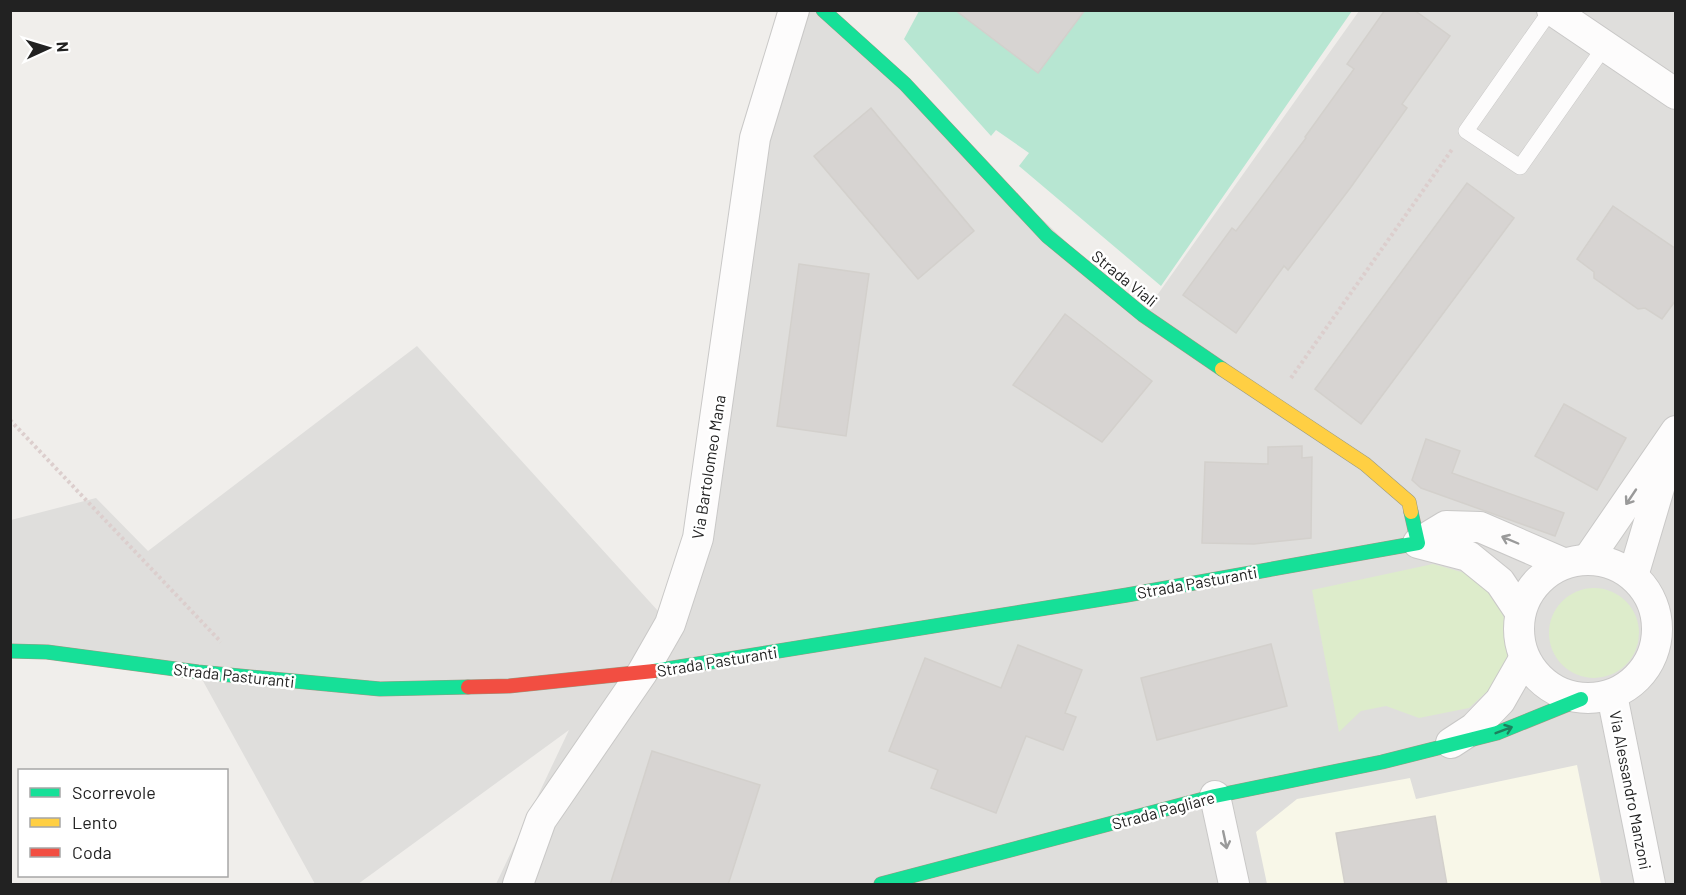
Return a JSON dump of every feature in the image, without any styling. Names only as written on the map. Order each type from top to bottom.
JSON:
[{"type":"street","name":"Via Bartolomeo Mana","points":[[518,885],[541,819],[642,673],[670,624],[698,538],[756,138],[794,10]]},
{"type":"street","name":"Strada Viali","points":[[823,10],[905,84],[1047,236],[1143,315],[1365,464],[1409,502],[1418,543]]},
{"type":"street","points":[[1551,10],[1676,94]]},
{"type":"street","points":[[1576,561],[1675,431]]},
{"type":"street","points":[[1524,659],[1519,636],[1520,612],[1529,591],[1544,574],[1576,561],[1604,561],[1620,567],[1652,591],[1675,431]]},
{"type":"street","name":"Strada Pasturanti","points":[[10,651],[47,652],[198,672],[380,689],[509,686],[642,673],[1127,595],[1418,543],[1446,526],[1480,527],[1576,561]]},
{"type":"street","name":"Strada Pasturanti","points":[[1418,543],[1468,556],[1500,582],[1520,612]]},
{"type":"street","name":"Via Alessandro Manzoni","points":[[1524,659],[1539,679],[1558,692],[1581,699],[1612,695],[1662,659],[1656,641],[1656,617],[1652,591]]},
{"type":"street","name":"Strada Pagliare","points":[[1448,745],[1474,728],[1500,701],[1524,659]]},
{"type":"street","name":"Via Alessandro Manzoni","points":[[1612,695],[1650,885]]},
{"type":"street","name":"Strada Pagliare","points":[[881,885],[1215,796],[1382,762],[1497,733],[1581,699]]},
{"type":"street","points":[[1215,796],[1234,885]]},
{"type":"lane","points":[[1551,10],[1466,131],[1520,167],[1605,46]]},
{"type":"path","points":[[1273,404],[1466,131]]},
{"type":"path","points":[[10,420],[222,643]]},
{"type":"shaded area","points":[[794,11],[823,11],[1143,315],[1359,11],[1675,11],[1675,884],[496,884],[569,730],[358,884],[315,884],[198,672],[11,651],[11,520],[96,498],[148,551],[417,346],[669,623],[755,138]]},
{"type":"shaded area","points":[[1577,765],[1601,884],[1267,884],[1256,832],[1297,799],[1410,778],[1416,799]]},
{"type":"green space","points":[[919,11],[1352,11],[1161,286],[1019,166],[1029,153],[996,130],[991,136],[904,39]]},
{"type":"green space","points":[[1433,564],[1472,575],[1498,598],[1508,632],[1507,658],[1493,686],[1469,708],[1419,718],[1386,706],[1361,711],[1339,732],[1312,590]]},
{"type":"green space","points":[[1594,588],[1611,592],[1626,601],[1635,616],[1639,633],[1635,650],[1626,665],[1611,674],[1594,678],[1577,674],[1562,665],[1553,650],[1549,633],[1553,616],[1562,601],[1577,592]]},
{"type":"building","points":[[955,10],[1085,10],[1038,73]]},
{"type":"building","points":[[1385,10],[1414,10],[1450,36],[1402,104],[1407,108],[1351,187],[1288,270],[1284,266],[1236,333],[1183,295],[1232,228],[1236,231],[1306,138],[1354,69],[1347,64]]},
{"type":"building","points":[[871,108],[974,231],[918,279],[814,156]]},
{"type":"building","points":[[1467,183],[1514,218],[1361,424],[1315,389]]},
{"type":"building","points":[[1613,206],[1676,249],[1676,300],[1662,319],[1645,308],[1638,309],[1594,278],[1594,272],[1577,259]]},
{"type":"building","points":[[799,264],[869,274],[846,436],[777,426]]},
{"type":"building","points":[[1065,314],[1152,381],[1102,442],[1013,385]]},
{"type":"building","points":[[1564,404],[1626,438],[1597,490],[1535,456]]},
{"type":"building","points":[[1426,439],[1460,451],[1452,473],[1564,513],[1555,536],[1421,488],[1412,480]]},
{"type":"building","points":[[1302,446],[1302,458],[1312,457],[1311,538],[1254,544],[1202,543],[1205,462],[1268,464],[1268,447]]},
{"type":"building","points":[[1271,644],[1287,706],[1157,740],[1141,678]]},
{"type":"building","points":[[1018,645],[1082,670],[1065,713],[1076,717],[1063,750],[1026,736],[996,813],[931,788],[938,770],[889,751],[925,658],[1001,688]]},
{"type":"building","points":[[652,751],[760,785],[728,885],[610,885]]},
{"type":"building","points":[[1435,816],[1447,885],[1345,885],[1336,833]]},
{"type":"traffic: fast","points":[[823,10],[905,84],[1047,236],[1143,315],[1222,369]]},
{"type":"traffic: fast","points":[[654,671],[1127,595],[1418,543],[1411,512]]},
{"type":"traffic: fast","points":[[10,651],[47,652],[198,672],[380,689],[468,687]]},
{"type":"traffic: fast","points":[[881,884],[1215,796],[1382,762],[1497,733],[1581,699]]},
{"type":"traffic: slow","points":[[1222,369],[1365,464],[1409,502],[1411,512]]},
{"type":"traffic: jam","points":[[468,687],[509,686],[654,671]]}]
